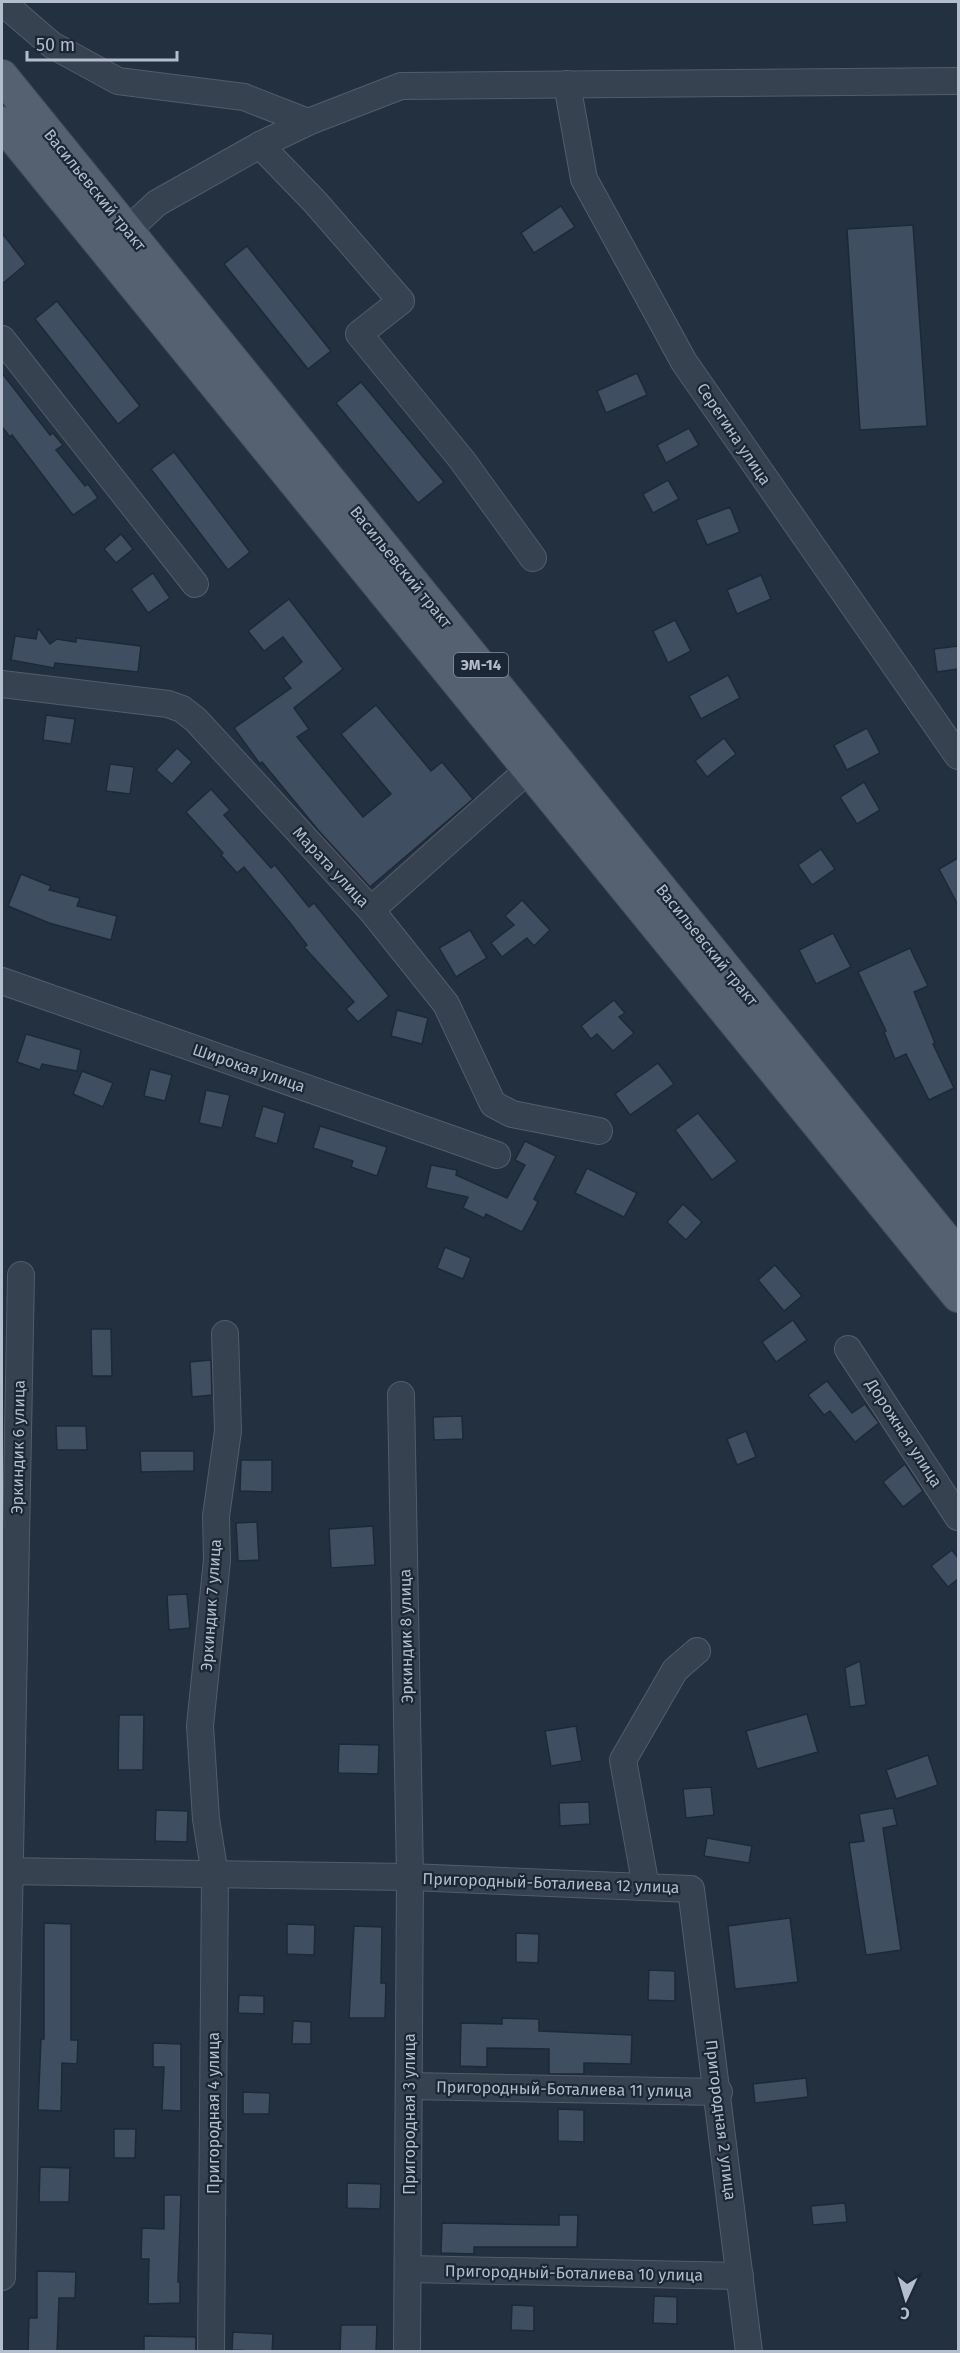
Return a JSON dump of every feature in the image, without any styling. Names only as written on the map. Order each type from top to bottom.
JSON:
[{"type":"main road","name":"Васильевский тракт","points":[[2,76],[958,1255]]},
{"type":"main road","name":"Васильевский тракт","points":[[2,123],[958,1296]]},
{"type":"street","points":[[2,2],[52,45],[118,81],[244,97],[308,122]]},
{"type":"street","points":[[128,230],[157,203],[260,145],[308,122],[401,86],[958,81]]},
{"type":"street","name":"Серегина улица","points":[[567,84],[584,179],[684,362],[958,756]]},
{"type":"street","points":[[260,145],[316,204],[401,301],[359,334],[462,460],[533,558]]},
{"type":"street","points":[[3,345],[195,584]]},
{"type":"street","name":"Марата улица","points":[[2,684],[168,704],[182,709],[204,729],[371,910],[446,1004],[493,1104],[512,1114],[599,1131]]},
{"type":"street","points":[[371,910],[528,770]]},
{"type":"street","name":"Широкая улица","points":[[2,981],[497,1155]]},
{"type":"street","name":"Эркиндик 6 улица","points":[[2,2277],[5,1871],[21,1275]]},
{"type":"street","name":"Эркиндик 7 улица","points":[[215,1875],[206,1819],[200,1726],[217,1560],[216,1516],[228,1431],[225,1334]]},
{"type":"street","name":"Дорожная улица","points":[[848,1348],[958,1517]]},
{"type":"street","name":"Эркиндик 8 улица","points":[[401,1395],[411,1877]]},
{"type":"street","points":[[646,1887],[623,1760],[675,1670],[697,1651]]},
{"type":"street","name":"Пригородный-Боталиева 12 улица","points":[[5,1871],[411,1877],[692,1889]]},
{"type":"street","name":"Пригородная 4 улица","points":[[211,2352],[215,1875]]},
{"type":"street","name":"Пригородная 3 улица","points":[[407,2352],[411,1877]]},
{"type":"street","name":"Пригородная 2 улица","points":[[692,1889],[749,2352]]},
{"type":"street","name":"Пригородный-Боталиева 11 улица","points":[[409,2086],[718,2092]]},
{"type":"street","name":"Пригородный-Боталиева 10 улица","points":[[408,2269],[741,2276]]},
{"type":"building","points":[[561,206],[575,227],[534,253],[521,233]]},
{"type":"building","points":[[913,225],[927,426],[860,430],[847,229]]},
{"type":"building","points":[[2,233],[26,264],[2,284]]},
{"type":"building","points":[[247,246],[331,351],[308,369],[224,264]]},
{"type":"building","points":[[57,301],[140,406],[118,424],[35,319]]},
{"type":"building","points":[[2,373],[50,435],[53,433],[63,445],[56,450],[85,486],[88,484],[98,498],[73,515],[12,435],[10,437],[2,427]]},
{"type":"building","points":[[637,373],[647,395],[606,413],[597,391]]},
{"type":"building","points":[[361,382],[444,482],[418,503],[336,403]]},
{"type":"building","points":[[689,428],[699,445],[666,463],[657,445]]},
{"type":"building","points":[[174,452],[250,552],[228,570],[151,469]]},
{"type":"building","points":[[668,480],[679,499],[653,513],[643,494]]},
{"type":"building","points":[[730,507],[740,532],[707,545],[696,520]]},
{"type":"building","points":[[121,534],[133,549],[116,563],[104,549]]},
{"type":"building","points":[[153,573],[170,598],[148,613],[131,589]]},
{"type":"building","points":[[761,575],[771,599],[737,614],[727,590]]},
{"type":"building","points":[[289,599],[343,669],[294,708],[309,729],[297,737],[363,817],[391,794],[341,734],[376,705],[431,771],[442,762],[473,799],[370,887],[318,830],[262,762],[260,764],[234,728],[291,688],[283,678],[302,662],[283,637],[264,651],[248,631]]},
{"type":"building","points":[[675,620],[691,651],[668,663],[653,631]]},
{"type":"building","points":[[38,628],[50,644],[57,639],[76,642],[76,638],[141,646],[138,672],[55,663],[54,668],[11,660],[15,636],[36,639]]},
{"type":"building","points":[[958,646],[958,669],[937,672],[934,649]]},
{"type":"building","points":[[728,675],[740,698],[701,719],[689,696]]},
{"type":"building","points":[[46,715],[75,719],[71,744],[43,740]]},
{"type":"building","points":[[867,728],[880,753],[847,770],[834,745]]},
{"type":"building","points":[[724,738],[736,754],[707,777],[695,761]]},
{"type":"building","points":[[177,748],[192,762],[172,784],[156,770]]},
{"type":"building","points":[[110,764],[134,767],[130,794],[106,791]]},
{"type":"building","points":[[864,782],[880,810],[857,824],[840,797]]},
{"type":"building","points":[[211,789],[230,810],[224,815],[271,868],[275,865],[309,907],[314,903],[389,996],[358,1022],[346,1009],[354,1002],[304,947],[307,945],[290,923],[244,867],[237,873],[221,855],[223,853],[186,812]]},
{"type":"building","points":[[821,849],[835,869],[812,885],[798,865]]},
{"type":"building","points":[[958,858],[958,905],[939,869]]},
{"type":"building","points":[[21,874],[51,886],[49,890],[80,898],[77,906],[117,916],[111,940],[49,923],[8,906]]},
{"type":"building","points":[[522,900],[550,930],[534,946],[527,938],[502,957],[491,943],[514,925],[505,916]]},
{"type":"building","points":[[470,930],[487,958],[456,977],[439,948]]},
{"type":"building","points":[[833,933],[851,967],[816,984],[799,950]]},
{"type":"building","points":[[910,948],[928,986],[914,992],[935,1043],[933,1044],[954,1088],[929,1100],[906,1054],[895,1059],[884,1032],[886,1031],[858,972]]},
{"type":"building","points":[[614,1000],[625,1013],[619,1017],[634,1033],[613,1051],[597,1034],[591,1039],[581,1026]]},
{"type":"building","points":[[397,1010],[428,1018],[422,1044],[391,1036]]},
{"type":"building","points":[[26,1034],[81,1050],[77,1071],[42,1064],[40,1070],[17,1062]]},
{"type":"building","points":[[658,1063],[674,1084],[630,1115],[615,1094]]},
{"type":"building","points":[[150,1069],[172,1075],[165,1101],[144,1096]]},
{"type":"building","points":[[82,1071],[113,1083],[103,1107],[73,1094]]},
{"type":"building","points":[[206,1090],[230,1095],[222,1128],[199,1123]]},
{"type":"building","points":[[263,1106],[285,1113],[277,1144],[254,1137]]},
{"type":"building","points":[[698,1113],[737,1161],[712,1180],[675,1130]]},
{"type":"building","points":[[320,1126],[387,1147],[377,1176],[351,1167],[353,1161],[313,1148]]},
{"type":"building","points":[[525,1141],[556,1156],[534,1199],[538,1202],[522,1232],[486,1214],[484,1218],[463,1208],[468,1197],[426,1188],[431,1165],[457,1170],[456,1175],[507,1198],[525,1165],[515,1160]]},
{"type":"building","points":[[587,1168],[637,1193],[624,1217],[575,1193]]},
{"type":"building","points":[[683,1204],[702,1222],[686,1240],[667,1222]]},
{"type":"building","points":[[445,1247],[471,1258],[463,1279],[437,1268]]},
{"type":"building","points":[[775,1265],[802,1296],[784,1311],[758,1280]]},
{"type":"building","points":[[793,1320],[807,1340],[776,1362],[762,1342]]},
{"type":"building","points":[[91,1329],[111,1329],[112,1376],[92,1376]]},
{"type":"building","points":[[211,1360],[212,1395],[192,1397],[190,1362]]},
{"type":"building","points":[[827,1381],[852,1413],[865,1404],[879,1423],[855,1442],[830,1411],[824,1415],[808,1395]]},
{"type":"building","points":[[462,1416],[463,1439],[434,1440],[433,1417]]},
{"type":"building","points":[[56,1426],[86,1426],[87,1450],[57,1450]]},
{"type":"building","points":[[746,1431],[756,1457],[737,1465],[727,1439]]},
{"type":"building","points":[[140,1451],[194,1451],[194,1471],[141,1472]]},
{"type":"building","points":[[241,1460],[272,1460],[272,1492],[240,1491]]},
{"type":"building","points":[[905,1464],[923,1491],[903,1507],[883,1482]]},
{"type":"building","points":[[257,1522],[259,1560],[238,1561],[236,1523]]},
{"type":"building","points":[[373,1526],[375,1565],[331,1568],[329,1529]]},
{"type":"building","points":[[952,1550],[958,1558],[958,1579],[948,1587],[931,1566]]},
{"type":"building","points":[[187,1594],[190,1628],[169,1630],[167,1595]]},
{"type":"building","points":[[860,1661],[866,1705],[850,1707],[845,1668]]},
{"type":"building","points":[[807,1714],[818,1752],[757,1769],[746,1731]]},
{"type":"building","points":[[119,1715],[144,1715],[143,1770],[118,1770]]},
{"type":"building","points":[[576,1726],[582,1761],[551,1766],[545,1731]]},
{"type":"building","points":[[339,1744],[379,1745],[378,1774],[338,1773]]},
{"type":"building","points":[[928,1755],[938,1785],[896,1799],[886,1770]]},
{"type":"building","points":[[711,1787],[714,1815],[686,1818],[683,1789]]},
{"type":"building","points":[[589,1802],[590,1824],[560,1826],[559,1803]]},
{"type":"building","points":[[893,1808],[897,1825],[883,1828],[901,1950],[866,1955],[849,1843],[864,1841],[859,1814]]},
{"type":"building","points":[[156,1810],[188,1811],[187,1842],[155,1841]]},
{"type":"building","points":[[707,1838],[752,1846],[749,1863],[704,1856]]},
{"type":"building","points":[[790,1918],[798,1982],[735,1989],[728,1926]]},
{"type":"building","points":[[44,1923],[71,1924],[71,2040],[78,2040],[77,2064],[62,2063],[61,2111],[38,2110],[41,2039],[44,2039]]},
{"type":"building","points":[[287,1924],[315,1925],[314,1955],[287,1954]]},
{"type":"building","points":[[354,1926],[382,1927],[381,1983],[386,1983],[385,2018],[349,2018]]},
{"type":"building","points":[[516,1933],[539,1934],[538,1963],[516,1962]]},
{"type":"building","points":[[649,1970],[675,1971],[675,2001],[648,2000]]},
{"type":"building","points":[[239,1995],[264,1996],[264,2014],[238,2013]]},
{"type":"building","points":[[502,2018],[539,2019],[539,2031],[632,2035],[631,2064],[584,2063],[584,2074],[549,2074],[549,2049],[487,2048],[487,2067],[460,2066],[461,2023],[502,2024]]},
{"type":"building","points":[[293,2021],[311,2022],[311,2044],[292,2044]]},
{"type":"building","points":[[153,2043],[181,2044],[181,2111],[162,2110],[164,2067],[153,2067]]},
{"type":"building","points":[[806,2078],[808,2097],[755,2103],[753,2084]]},
{"type":"building","points":[[243,2092],[270,2093],[269,2114],[243,2114]]},
{"type":"building","points":[[558,2109],[584,2110],[584,2142],[558,2141]]},
{"type":"building","points":[[114,2129],[136,2129],[135,2158],[114,2158]]},
{"type":"building","points":[[40,2167],[70,2168],[69,2202],[39,2202]]},
{"type":"building","points":[[347,2183],[381,2184],[380,2209],[347,2208]]},
{"type":"building","points":[[164,2195],[181,2195],[178,2282],[180,2282],[180,2303],[148,2304],[149,2259],[141,2259],[142,2228],[164,2229]]},
{"type":"building","points":[[845,2203],[847,2222],[813,2225],[811,2206]]},
{"type":"building","points":[[559,2215],[578,2215],[577,2247],[474,2247],[474,2254],[441,2253],[442,2223],[559,2225]]},
{"type":"building","points":[[37,2271],[76,2272],[75,2298],[59,2298],[57,2352],[28,2352],[29,2318],[37,2318]]},
{"type":"building","points":[[654,2296],[677,2297],[677,2324],[653,2323]]},
{"type":"building","points":[[512,2305],[534,2306],[534,2331],[511,2330]]},
{"type":"building","points":[[341,2325],[377,2325],[376,2352],[340,2352]]},
{"type":"building","points":[[233,2332],[273,2334],[272,2352],[232,2350]]},
{"type":"building","points":[[144,2336],[196,2337],[196,2352],[144,2352]]}]
